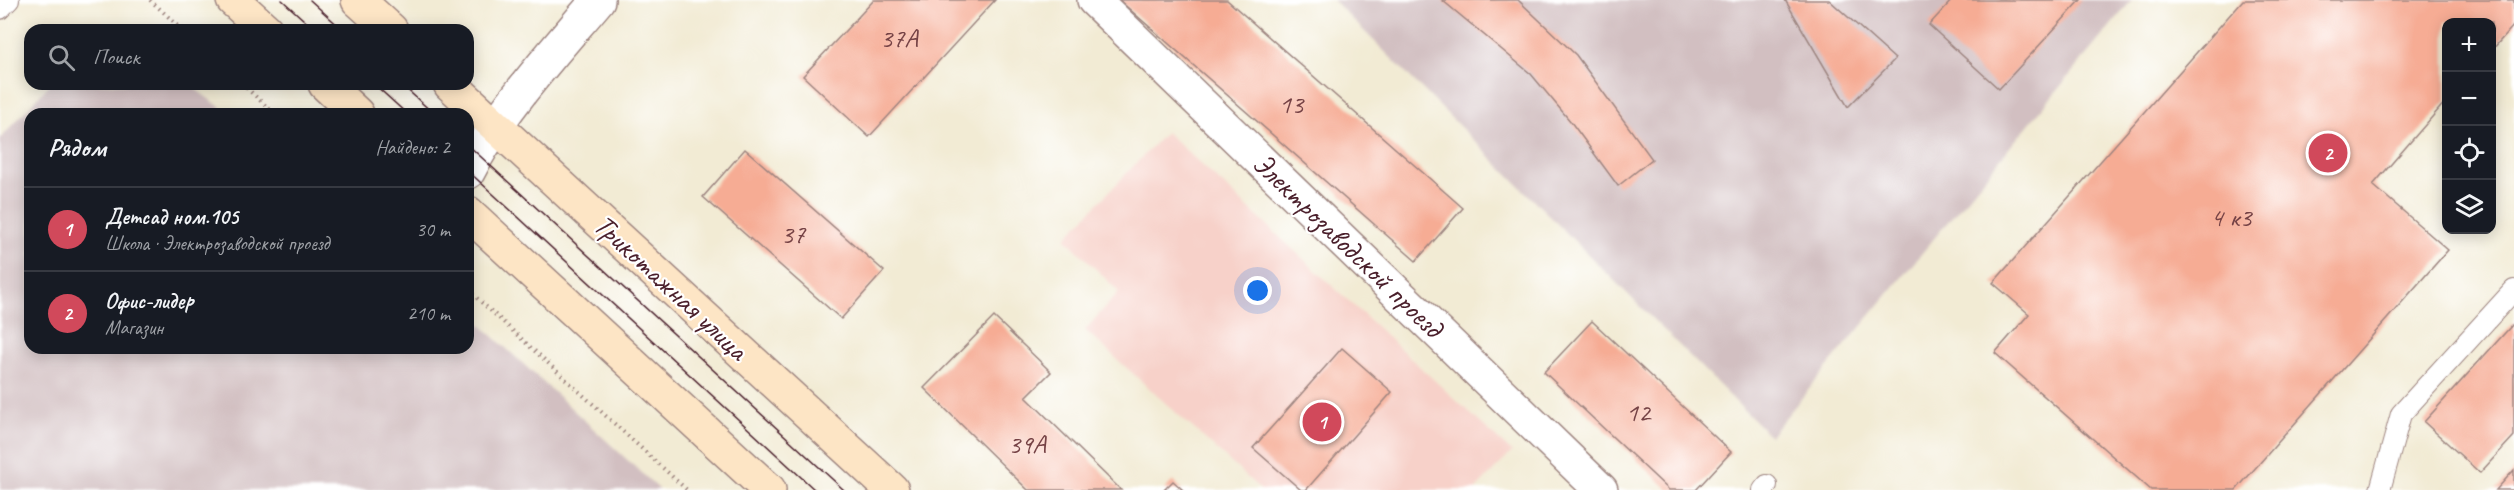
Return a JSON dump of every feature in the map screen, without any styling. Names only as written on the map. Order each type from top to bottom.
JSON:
[{"type":"main road","points":[[233,0],[259,24]]},
{"type":"main road","points":[[358,0],[384,24]]},
{"type":"main road","points":[[331,90],[351,108]]},
{"type":"main road","name":"Трикотажная улица","points":[[457,90],[892,490]]},
{"type":"main road","points":[[474,219],[769,490]]},
{"type":"street","points":[[474,160],[496,126],[598,0]]},
{"type":"street","name":"Электрозаводской проезд","points":[[1094,0],[1601,490]]},
{"type":"lane","points":[[0,9],[9,0]]},
{"type":"lane","points":[[2380,490],[2401,414],[2514,290]]},
{"type":"path","points":[[150,0],[176,24]]},
{"type":"path","points":[[249,90],[268,108]]},
{"type":"path","points":[[474,295],[687,490]]},
{"type":"shaded area","points":[[1333,0],[2132,0],[1770,436]]},
{"type":"shaded area","points":[[45,90],[196,90],[222,108],[28,108]]},
{"type":"shaded area","points":[[24,113],[24,354],[474,354],[474,319],[660,490],[0,490],[0,139]]},
{"type":"shaded area","points":[[1166,132],[1512,452],[1475,490],[1261,490],[1085,330],[1119,292],[1065,238]]},
{"type":"building","points":[[874,0],[995,0],[869,137],[803,76]]},
{"type":"building","points":[[1119,0],[1227,0],[1463,208],[1416,261]]},
{"type":"building","points":[[1442,0],[1518,0],[1576,55],[1652,159],[1618,186],[1571,122],[1531,74]]},
{"type":"building","points":[[1785,0],[1829,0],[1895,59],[1848,107]]},
{"type":"building","points":[[1952,0],[2081,0],[1999,89],[1929,25]]},
{"type":"building","points":[[2243,0],[2514,0],[2514,25],[2496,45],[2496,18],[2442,18],[2442,106],[2373,185],[2448,250],[2236,490],[2151,490],[1995,353],[2029,314],[1993,283]]},
{"type":"building","points":[[745,149],[884,271],[841,319],[703,197]]},
{"type":"building","points":[[994,317],[1051,372],[1026,397],[1121,490],[1028,490],[924,388]]},
{"type":"building","points":[[1592,321],[1731,452],[1696,490],[1669,490],[1544,372]]},
{"type":"building","points":[[2514,323],[2514,436],[2480,473],[2424,422]]},
{"type":"building","points":[[1342,348],[1392,392],[1306,490],[1301,490],[1253,448]]},
{"type":"building","points":[[2514,470],[2514,490],[2496,490]]},
{"type":"building","points":[[1173,481],[1183,490],[1164,490]]},
{"type":"tram line","points":[[282,0],[308,24]]},
{"type":"tram line","points":[[310,0],[336,24]]},
{"type":"tram line","points":[[381,90],[400,108]]},
{"type":"tram line","points":[[408,90],[427,108]]},
{"type":"tram line","points":[[474,151],[844,490]]},
{"type":"tram line","points":[[474,177],[815,490]]},
{"type":"place","name":"Офис-лидер","points":[[2328,153]]},
{"type":"place","name":"Детсад ном.105","points":[[1322,422]]}]
